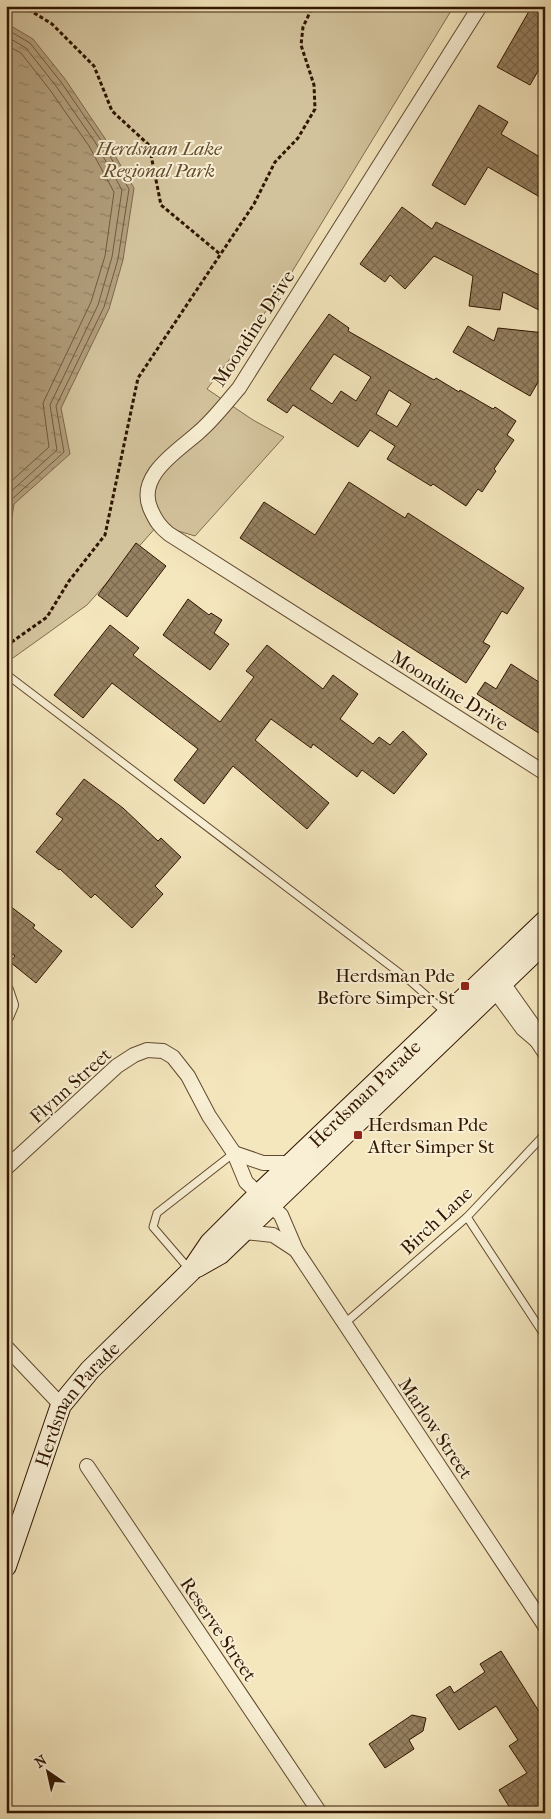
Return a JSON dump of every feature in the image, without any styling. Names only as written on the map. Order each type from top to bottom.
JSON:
[{"type":"main road","name":"Herdsman Parade","points":[[6,1566],[61,1405],[90,1370],[191,1271],[210,1243],[264,1201],[494,980],[545,921]]},
{"type":"main road","name":"Herdsman Parade","points":[[191,1271],[220,1254],[244,1232],[291,1163],[448,1014],[545,942]]},
{"type":"street","name":"Moondine Drive","points":[[480,6],[239,388],[201,430],[163,463],[148,483],[146,500],[158,525],[169,534],[545,772]]},
{"type":"street","points":[[494,980],[532,1024],[537,1041],[545,1053]]},
{"type":"street","points":[[6,990],[11,1005],[6,1017]]},
{"type":"street","name":"Flynn Street","points":[[6,1168],[117,1066],[134,1055],[147,1050],[173,1056],[188,1076],[209,1116],[234,1153],[246,1182],[264,1201]]},
{"type":"street","points":[[234,1153],[262,1163],[291,1163]]},
{"type":"street","name":"Marlow Street","points":[[264,1201],[281,1215],[296,1250],[545,1626]]},
{"type":"street","name":"Marlow Street","points":[[244,1232],[272,1235],[296,1250]]},
{"type":"street","points":[[6,1347],[61,1405]]},
{"type":"street","name":"Reserve Street","points":[[87,1466],[320,1813]]},
{"type":"lane","points":[[6,674],[410,981],[448,1014]]},
{"type":"lane","name":"Birch Lane","points":[[344,1324],[466,1217],[545,1134]]},
{"type":"lane","points":[[191,1271],[153,1227],[157,1213],[234,1153]]},
{"type":"lane","points":[[466,1217],[545,1336]]},
{"type":"path","points":[[23,6],[52,24],[94,66],[112,111],[149,145],[161,205],[220,254]]},
{"type":"path","points":[[6,646],[48,617],[69,581],[105,535],[138,378],[254,204],[275,162],[298,138],[315,109],[314,85],[301,45],[304,27],[313,6]]},
{"type":"green space","name":"Herdsman Lake Regional Park","points":[[6,6],[454,6],[276,298],[207,389],[253,420],[284,437],[195,536],[158,525],[87,605],[6,663]]},
{"type":"water","points":[[6,23],[33,39],[65,79],[104,137],[134,188],[123,260],[109,309],[61,408],[70,454],[14,504],[6,555]]},
{"type":"building","points":[[532,6],[545,6],[545,59],[530,85],[497,67]]},
{"type":"building","points":[[479,105],[508,122],[501,134],[545,160],[545,200],[488,167],[465,205],[432,185]]},
{"type":"building","points":[[402,207],[432,229],[436,222],[545,278],[545,313],[503,292],[500,310],[469,306],[473,276],[434,256],[405,289],[390,275],[385,282],[360,264]]},
{"type":"building","points":[[329,314],[349,328],[348,331],[434,380],[436,378],[493,409],[495,407],[516,421],[507,435],[514,440],[494,469],[496,471],[482,492],[478,489],[466,506],[433,484],[431,486],[387,459],[395,446],[370,430],[358,447],[293,405],[287,413],[267,400]],"holes":[[[334,354],[371,377],[356,401],[341,391],[332,404],[310,389]],[[389,390],[411,404],[397,427],[376,414]]]},
{"type":"building","points":[[468,326],[494,341],[498,328],[545,333],[545,370],[530,396],[453,352]]},
{"type":"building","points":[[349,482],[405,518],[408,513],[524,588],[507,614],[502,611],[483,642],[490,646],[466,683],[240,538],[264,502],[315,535]]},
{"type":"building","points":[[136,543],[166,566],[127,617],[98,595]]},
{"type":"building","points":[[188,599],[209,615],[211,613],[222,620],[214,633],[229,644],[210,670],[163,635]]},
{"type":"building","points":[[110,625],[139,648],[133,655],[220,722],[254,677],[246,671],[267,645],[323,689],[333,675],[358,694],[340,719],[373,744],[379,737],[390,745],[403,731],[427,754],[394,794],[362,770],[357,777],[313,744],[311,748],[271,719],[255,740],[329,803],[307,829],[233,766],[204,804],[174,780],[198,749],[112,683],[83,718],[54,695]]},
{"type":"building","points":[[511,664],[545,686],[545,737],[477,694],[485,682],[496,689]]},
{"type":"building","points":[[84,779],[123,808],[158,841],[161,838],[181,857],[155,886],[163,894],[132,928],[95,894],[91,898],[60,869],[36,852],[63,819],[56,814]]},
{"type":"building","points":[[6,903],[35,925],[33,928],[62,951],[36,983],[10,962],[15,956],[6,950]]},
{"type":"building","points":[[501,1651],[545,1721],[545,1813],[513,1813],[499,1790],[527,1773],[509,1746],[518,1740],[496,1706],[459,1730],[436,1695],[450,1686],[454,1693],[485,1672],[480,1664]]},
{"type":"building","points":[[412,1715],[426,1718],[423,1731],[409,1740],[414,1749],[385,1768],[369,1744]]},
{"type":"place","name":"Herdsman Pde Before Simper St","points":[[465,986]]},
{"type":"place","name":"Herdsman Pde After Simper St","points":[[358,1135]]}]
